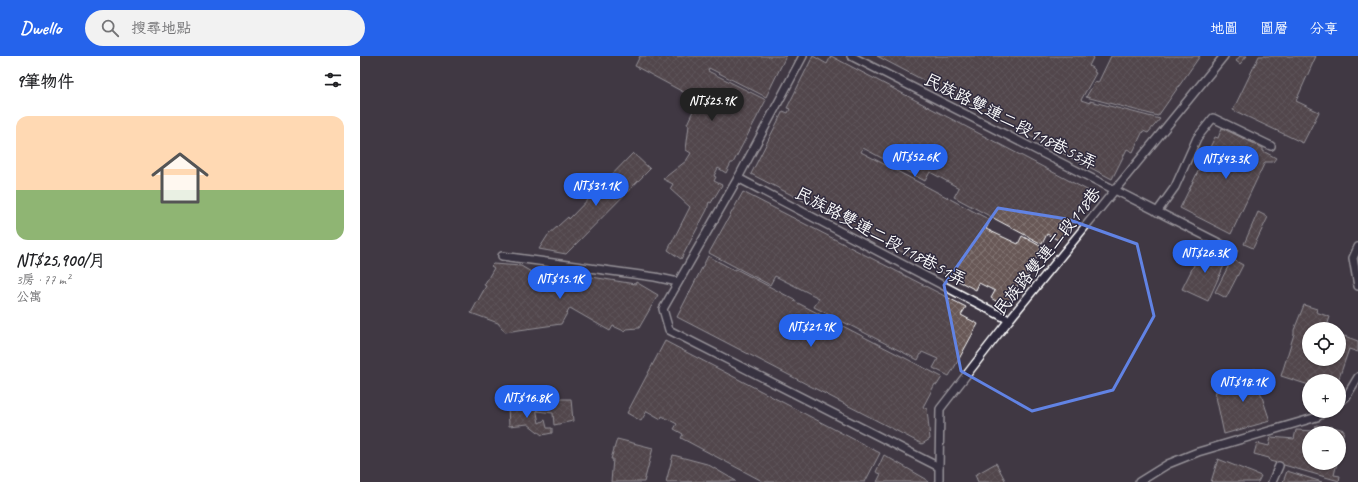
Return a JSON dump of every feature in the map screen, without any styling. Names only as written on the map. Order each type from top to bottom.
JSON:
[{"type":"lane","points":[[803,56],[738,178],[663,309],[670,330],[939,467]]},
{"type":"lane","name":"民族路雙連二段118巷53弄","points":[[851,56],[1233,250]]},
{"type":"lane","name":"民族路雙連二段118巷","points":[[940,482],[940,409],[1009,320],[1224,56]]},
{"type":"lane","points":[[1157,212],[1175,187],[1197,138],[1213,118],[1272,146]]},
{"type":"lane","name":"民族路雙連二段118巷51弄","points":[[738,178],[1009,320]]},
{"type":"lane","points":[[1358,247],[1353,258],[1358,286]]},
{"type":"lane","points":[[502,256],[655,277],[678,282]]},
{"type":"lane","points":[[1346,397],[1358,377]]},
{"type":"lane","points":[[1139,482],[1168,464],[1198,452],[1314,418]]},
{"type":"lane","points":[[1272,482],[1279,466]]},
{"type":"highlighted area","points":[[998,208],[1067,219],[1137,244],[1154,316],[1113,390],[1032,411],[961,371],[944,285]]},
{"type":"building","points":[[640,56],[786,56],[766,97],[709,68],[708,71],[766,100],[733,163],[731,163],[726,173],[718,168],[714,176],[716,177],[714,181],[722,185],[711,203],[709,202],[707,210],[681,259],[668,250],[690,207],[670,189],[673,184],[663,179],[686,161],[691,153],[686,150],[689,125],[687,124],[698,100],[635,66]]},
{"type":"building","points":[[813,56],[827,64],[831,56],[1089,191],[1069,230],[1067,229],[1060,241],[1047,234],[1042,244],[954,197],[959,188],[930,172],[925,181],[863,148],[861,152],[990,220],[986,229],[1018,244],[1022,236],[1042,247],[1026,278],[1022,277],[1007,305],[1002,305],[991,298],[995,291],[979,283],[976,290],[751,174],[783,111],[788,113],[790,109],[787,108]]},
{"type":"building","points":[[877,56],[1094,56],[1089,66],[1095,70],[1094,72],[1096,73],[1081,100],[1160,119],[1148,133],[1143,131],[1133,152],[1127,149],[1112,179]]},
{"type":"building","points":[[1111,56],[1200,56],[1158,116],[1086,97],[1095,82],[1098,83]]},
{"type":"building","points":[[1240,56],[1247,56],[1240,64],[1236,61]]},
{"type":"building","points":[[1259,56],[1316,56],[1296,101],[1319,112],[1303,143],[1233,110]]},
{"type":"building","points":[[1222,128],[1263,148],[1263,151],[1276,158],[1273,162],[1265,162],[1231,234],[1180,208],[1215,137],[1218,138]]},
{"type":"building","points":[[633,153],[650,169],[566,254],[539,249],[548,235],[568,217],[569,219]]},
{"type":"building","points":[[743,192],[966,307],[961,315],[978,324],[949,376],[933,368],[938,359],[922,352],[918,360],[814,307],[819,298],[775,276],[770,285],[709,253]]},
{"type":"building","points":[[1258,212],[1268,217],[1253,248],[1244,244]]},
{"type":"building","points":[[1203,247],[1227,259],[1208,301],[1182,289]]},
{"type":"building","points":[[708,256],[734,270],[736,269],[795,300],[794,301],[942,377],[937,385],[935,384],[923,407],[927,409],[930,439],[922,444],[677,317]]},
{"type":"building","points":[[1232,259],[1243,265],[1226,298],[1215,292]]},
{"type":"building","points":[[493,264],[521,266],[538,276],[542,269],[635,284],[636,282],[658,295],[639,328],[626,329],[624,331],[613,326],[610,331],[570,308],[561,324],[505,332],[498,323],[471,313],[486,286],[484,285],[494,268],[491,266]]},
{"type":"building","points":[[1304,305],[1317,309],[1316,312],[1330,317],[1328,322],[1302,322],[1302,366],[1343,366],[1340,374],[1302,374],[1302,383],[1281,376],[1294,330]]},
{"type":"building","points":[[1346,337],[1358,341],[1358,352],[1349,349],[1346,358]]},
{"type":"building","points":[[665,341],[880,453],[865,482],[764,482],[681,438],[683,434],[674,429],[677,424],[662,416],[661,419],[647,411],[641,421],[627,413]]},
{"type":"building","points":[[1255,369],[1263,373],[1267,390],[1260,391],[1270,421],[1224,434],[1215,392],[1246,383],[1243,372]]},
{"type":"building","points":[[554,399],[571,399],[573,421],[554,425],[553,413],[537,411],[536,403],[553,405]]},
{"type":"building","points":[[508,406],[536,408],[539,423],[545,420],[547,428],[552,428],[552,433],[542,435],[528,424],[509,426]]},
{"type":"building","points":[[1296,430],[1302,430],[1302,470],[1335,470],[1334,475],[1340,476],[1339,481],[1270,461],[1269,458],[1254,454],[1257,443],[1269,446],[1271,437],[1294,439]]},
{"type":"building","points":[[617,439],[653,448],[644,482],[611,482],[613,459],[611,459]]},
{"type":"building","points":[[673,455],[707,464],[736,481],[666,482]]},
{"type":"building","points":[[884,455],[926,479],[928,482],[877,482],[881,474],[876,472]]},
{"type":"building","points":[[1218,459],[1261,476],[1258,482],[1211,482]]},
{"type":"building","points":[[996,463],[1006,482],[978,482],[975,475]]},
{"type":"building","points":[[1287,471],[1322,482],[1283,482]]}]
